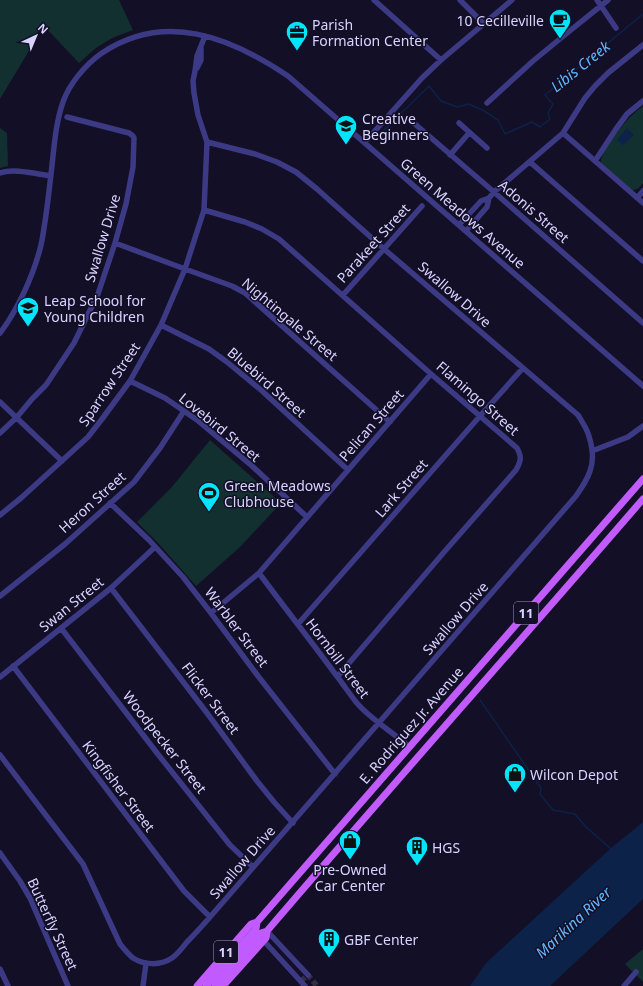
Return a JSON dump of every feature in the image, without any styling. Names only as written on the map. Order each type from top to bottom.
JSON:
[{"type":"main road","name":"E. Rodriguez Jr. Avenue","points":[[260,929],[409,747],[643,479]]},
{"type":"main road","name":"E. Rodriguez Jr. Avenue","points":[[260,929],[324,865],[643,499]]},
{"type":"main road","points":[[587,544],[596,553]]},
{"type":"main road","name":"E. Rodriguez Jr. Avenue","points":[[198,986],[251,924],[260,929],[266,938],[223,986]]},
{"type":"main road","name":"11","points":[[206,986],[260,929]]},
{"type":"main road","name":"11","points":[[215,986],[260,929]]},
{"type":"street","points":[[374,0],[441,60]]},
{"type":"street","points":[[460,0],[484,24]]},
{"type":"street","points":[[365,142],[422,78],[512,0]]},
{"type":"street","points":[[597,0],[616,28]]},
{"type":"street","points":[[487,103],[533,61],[608,0]]},
{"type":"street","name":"Green Meadows Avenue","points":[[0,334],[33,272],[40,249],[59,114],[63,100],[83,69],[96,57],[128,40],[145,34],[178,31],[205,36],[241,48],[269,63],[288,76],[643,385]]},
{"type":"street","name":"Sparrow Street","points":[[0,515],[21,498],[88,437],[102,419],[130,380],[161,325],[185,270],[204,210],[207,142],[198,115],[193,81],[201,60],[201,46],[205,36]]},
{"type":"street","points":[[459,225],[482,201],[489,198],[494,192],[563,134],[585,98],[595,86],[643,45]]},
{"type":"street","points":[[595,161],[627,114],[643,101]]},
{"type":"street","name":"Swallow Drive","points":[[0,433],[46,385],[74,343],[98,294],[116,242],[126,204],[133,167],[133,136],[129,133],[67,117]]},
{"type":"street","name":"Adonis Street","points":[[408,118],[643,323]]},
{"type":"street","points":[[459,124],[487,148]]},
{"type":"street","points":[[450,155],[469,132]]},
{"type":"street","points":[[563,134],[643,203]]},
{"type":"street","name":"Swallow Drive","points":[[146,963],[164,962],[171,958],[210,917],[576,496],[585,483],[592,460],[592,451],[588,432],[578,415],[384,249],[317,189],[296,172],[277,162],[255,154],[207,142]]},
{"type":"street","points":[[530,162],[643,261]]},
{"type":"street","points":[[0,172],[15,171],[51,176]]},
{"type":"street","points":[[637,198],[643,191]]},
{"type":"street","points":[[466,231],[487,207],[489,198]]},
{"type":"street","name":"Parakeet Street","points":[[342,295],[422,206]]},
{"type":"street","name":"Flamingo Street","points":[[204,210],[245,222],[262,229],[278,239],[517,448],[520,455],[520,463],[516,470],[338,676]]},
{"type":"street","name":"Nightingale Street","points":[[116,242],[185,270],[232,286],[245,293],[390,422]]},
{"type":"street","name":"Bluebird Street","points":[[161,325],[209,349],[227,362],[261,390],[348,470]]},
{"type":"street","name":"Lark Street","points":[[298,624],[523,368]]},
{"type":"street","name":"Pelican Street","points":[[211,612],[258,573],[431,374]]},
{"type":"street","name":"Lovebird Street","points":[[130,380],[165,398],[184,411],[252,466],[307,517]]},
{"type":"street","points":[[0,402],[62,461]]},
{"type":"street","name":"Heron Street","points":[[0,596],[65,544],[134,482],[160,448],[184,411]]},
{"type":"street","points":[[592,451],[628,437],[642,425]]},
{"type":"street","name":"Warbler Street","points":[[110,503],[156,547],[183,577],[335,774]]},
{"type":"street","name":"Swan Street","points":[[0,677],[111,588],[156,547]]},
{"type":"street","name":"Hornbill Street","points":[[258,573],[338,676],[356,702],[378,723],[409,747]]},
{"type":"street","name":"Flicker Street","points":[[111,588],[257,781],[292,822]]},
{"type":"street","name":"Woodpecker Street","points":[[61,628],[230,846],[253,868]]},
{"type":"street","name":"Kingfisher Street","points":[[13,666],[184,891],[210,917]]},
{"type":"street","points":[[0,755],[83,864],[120,944],[132,957],[146,963],[143,986]]},
{"type":"street","name":"Butterfly Street","points":[[0,853],[30,898],[68,986]]},
{"type":"street","points":[[260,929],[308,975]]},
{"type":"street","points":[[263,940],[305,986]]},
{"type":"street","points":[[624,986],[636,972]]},
{"type":"street","points":[[1,973],[8,986]]},
{"type":"green space","points":[[0,0],[119,0],[133,30],[112,38],[96,48],[79,63],[44,26],[0,99]]},
{"type":"green space","points":[[643,106],[643,183],[637,189],[631,190],[601,163],[601,159],[607,146],[617,133],[629,118]]},
{"type":"green space","points":[[0,128],[7,133],[8,166],[0,168]]},
{"type":"green space","name":"Green Meadows Clubhouse","points":[[210,440],[281,503],[240,547],[196,586],[159,544],[137,522],[171,488]]},
{"type":"green space","points":[[643,949],[643,982],[625,964]]},
{"type":"water","points":[[627,128],[634,135],[623,145],[617,140]]},
{"type":"water","name":"Marikina River","points":[[643,822],[643,899],[550,986],[470,986],[486,963],[611,848]]},
{"type":"waterway","name":"Libis Creek","points":[[376,138],[429,86],[441,101],[457,107],[469,104],[484,111],[498,120],[505,134],[532,122],[540,127],[550,119],[548,113],[553,104],[545,95],[643,14]]},
{"type":"waterway","points":[[480,700],[541,788],[540,794],[553,810],[575,814],[586,827],[611,849]]},
{"type":"tunnel","points":[[301,981],[308,975],[317,986]]},
{"type":"place","name":"10 Cecilleville","points":[[560,40]]},
{"type":"place","name":"Parish Formation Center","points":[[297,52]]},
{"type":"place","name":"Creative Beginners","points":[[346,146]]},
{"type":"place","name":"Leap School for Young Children","points":[[28,328]]},
{"type":"place","name":"Green Meadows Clubhouse","points":[[209,512]]},
{"type":"place","name":"Wilcon Depot","points":[[515,794]]},
{"type":"place","name":"Pre-Owned Car Center","points":[[350,860]]},
{"type":"place","name":"HGS","points":[[417,866]]},
{"type":"place","name":"GBF Center","points":[[329,958]]}]
